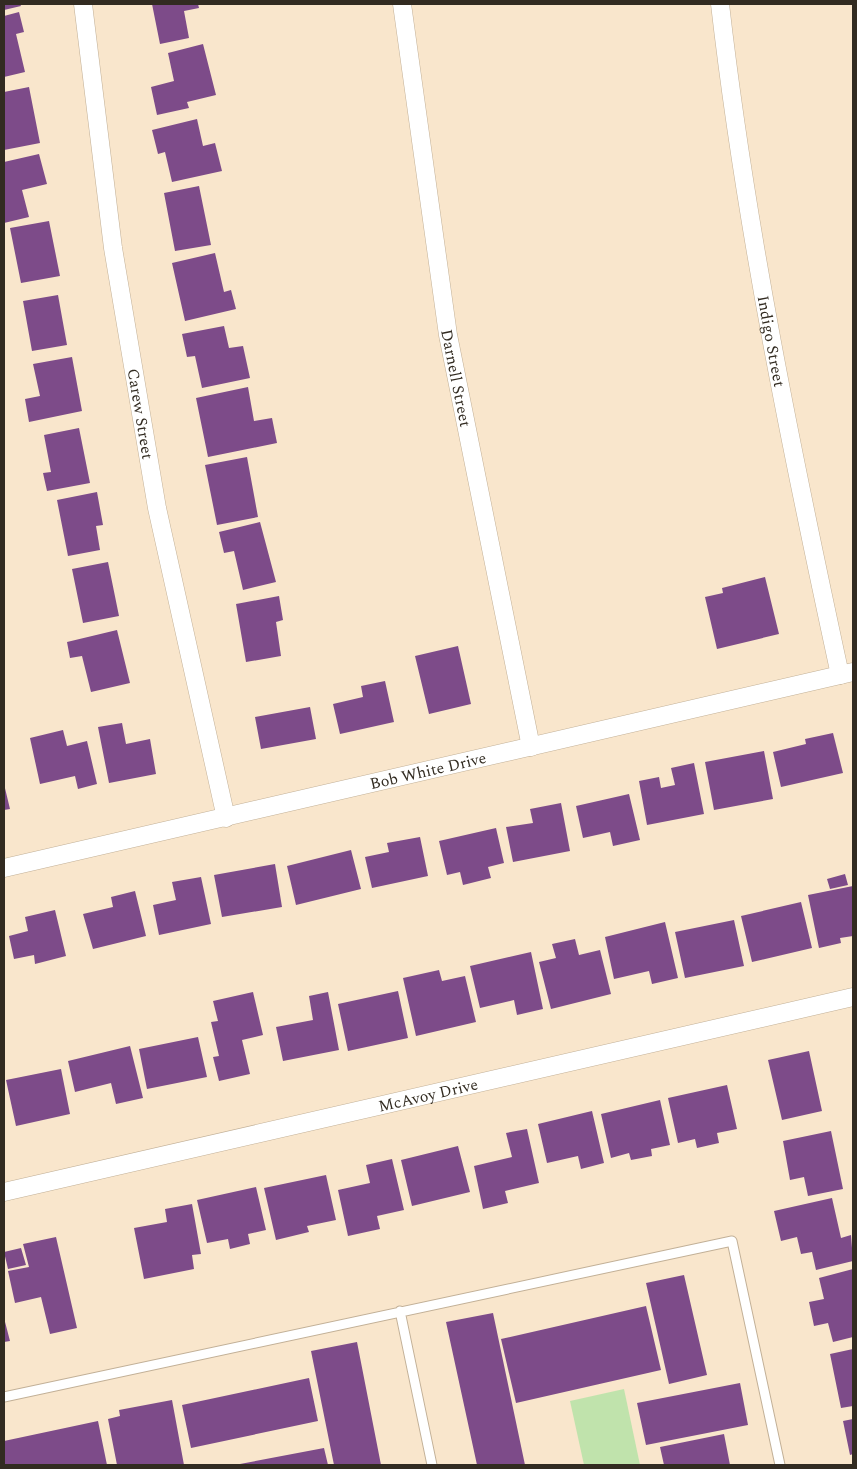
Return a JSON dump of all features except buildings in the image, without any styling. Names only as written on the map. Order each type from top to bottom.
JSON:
[{"type":"street","name":"Carew Street","points":[[83,4],[113,248],[157,508],[226,818]]},
{"type":"street","name":"Darnell Street","points":[[402,4],[448,335],[531,747]]},
{"type":"street","name":"Indigo Street","points":[[720,4],[729,80],[766,318],[794,464],[847,674]]},
{"type":"street","name":"Bob White Drive","points":[[4,868],[847,674]]},
{"type":"street","name":"McAvoy Drive","points":[[4,1192],[853,997]]},
{"type":"lane","points":[[4,1397],[732,1241],[780,1465]]},
{"type":"lane","points":[[400,1311],[432,1465]]},
{"type":"green space","points":[[624,1389],[640,1465],[584,1465],[570,1401]]}]
